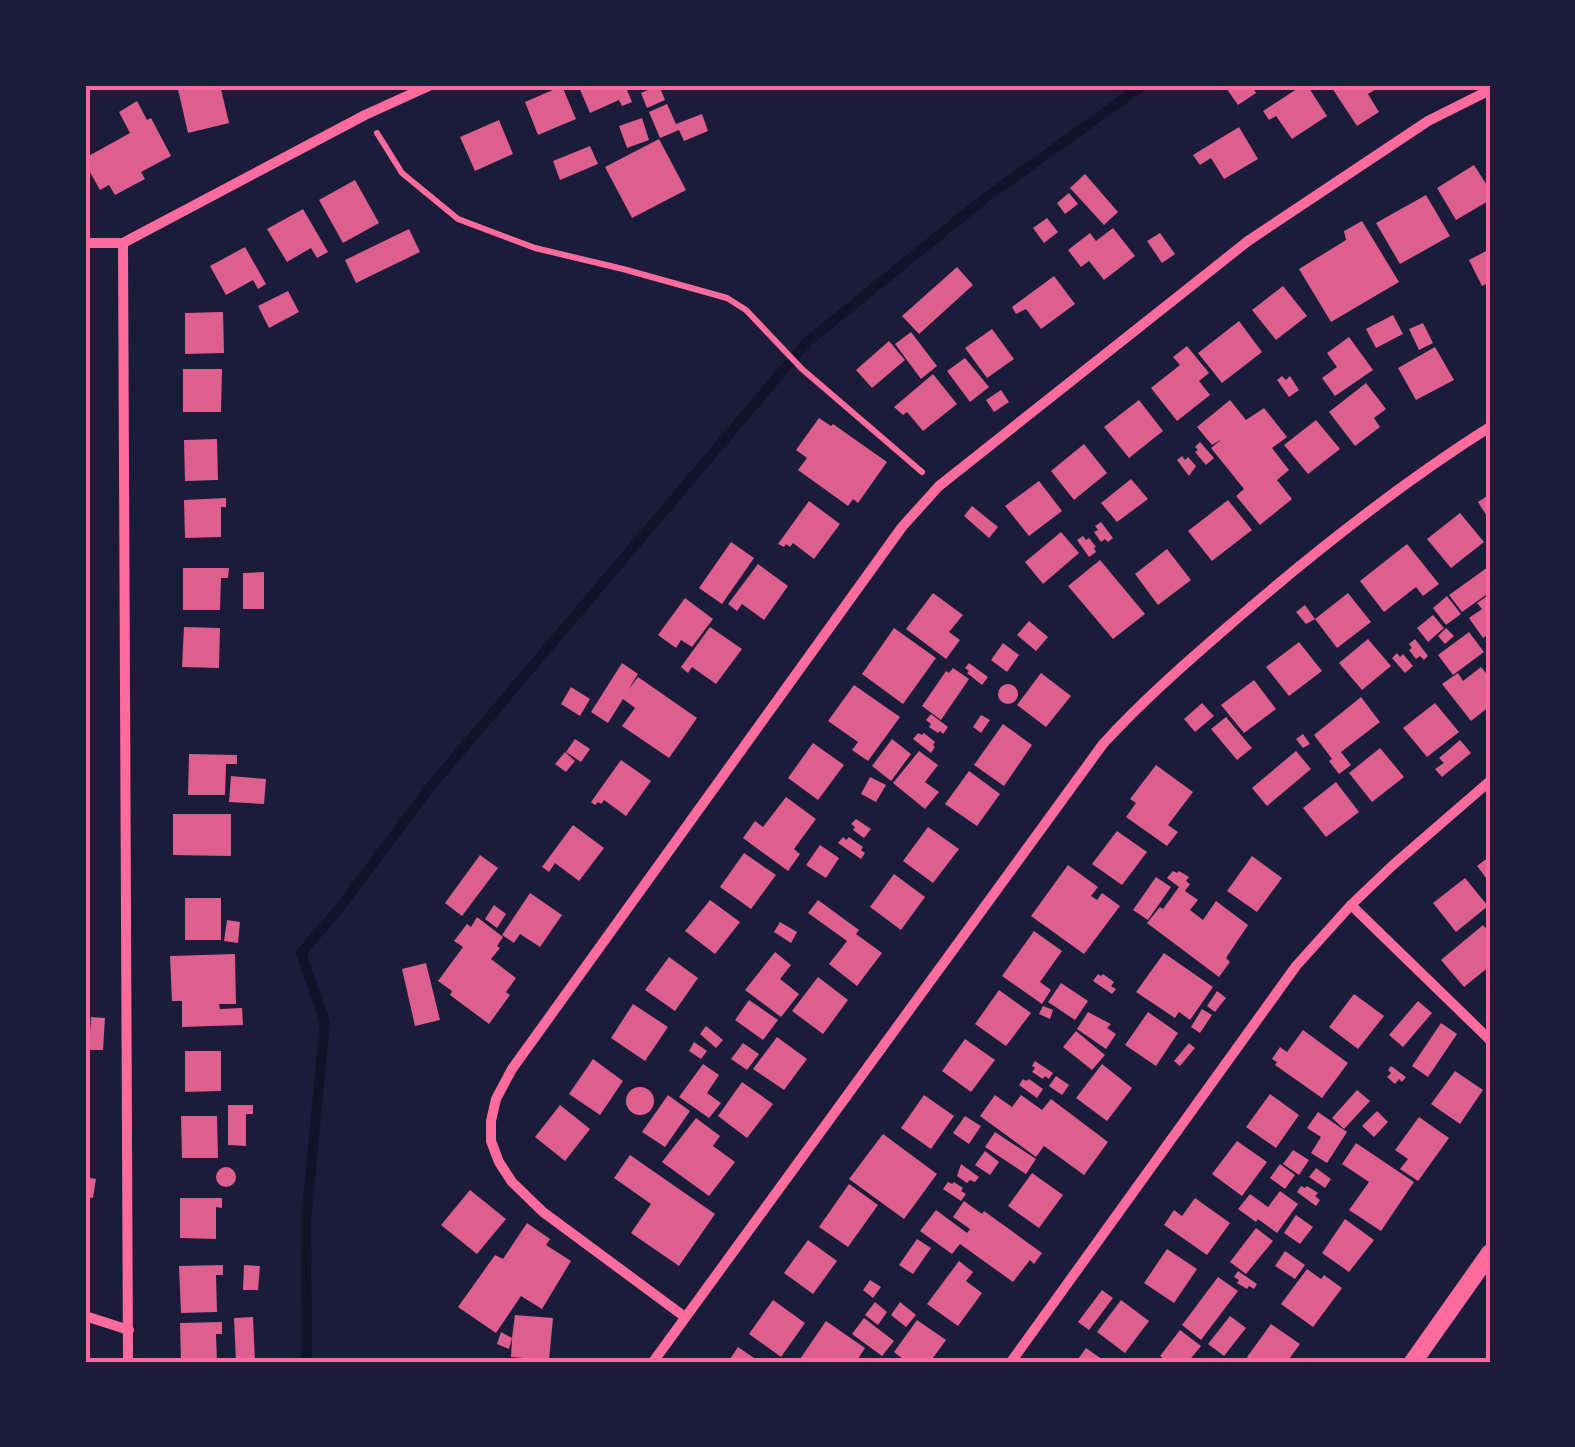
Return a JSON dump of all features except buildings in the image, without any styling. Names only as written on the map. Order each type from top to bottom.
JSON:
[{"type":"street","points":[[85,244],[123,243],[432,85]]},
{"type":"street","points":[[686,1317],[543,1212],[512,1182],[491,1141],[490,1121],[496,1099],[512,1069],[902,528],[938,486],[1248,242],[1428,121],[1490,90]]},
{"type":"street","points":[[123,243],[128,1362]]},
{"type":"street","points":[[653,1362],[1102,744],[1136,707],[1311,554],[1429,466],[1490,427]]},
{"type":"street","points":[[1011,1362],[1296,966],[1392,865],[1490,781]]},
{"type":"street","points":[[1351,905],[1490,1040]]},
{"type":"street","points":[[1413,1362],[1490,1253]]},
{"type":"street","points":[[85,1316],[129,1330]]},
{"type":"path","points":[[365,116],[402,173],[458,218],[535,248],[726,298],[746,310],[802,368],[938,486]]},
{"type":"waterway","points":[[307,1362],[306,1221],[325,1022],[301,953],[431,786],[807,342],[984,199],[1143,85]]}]
